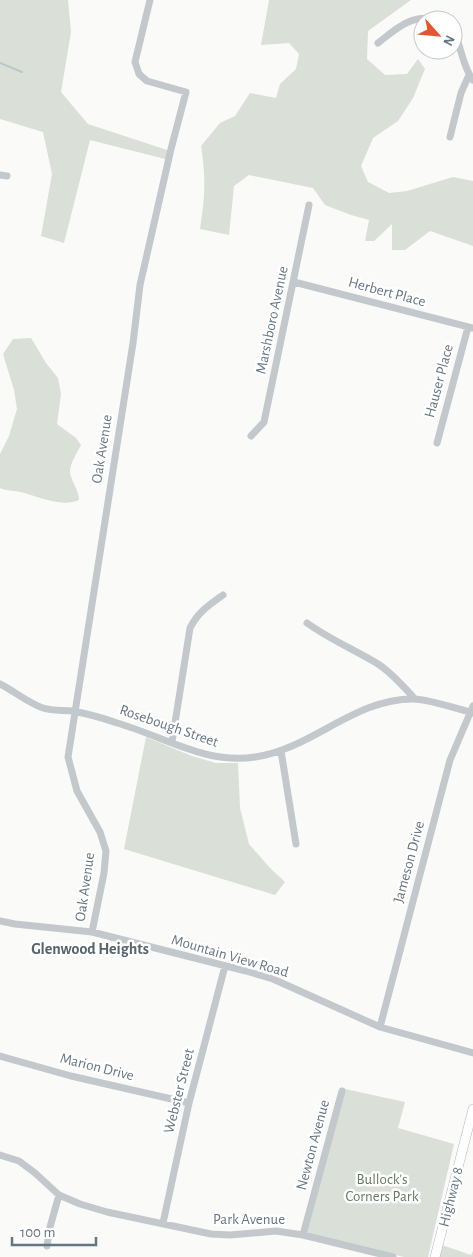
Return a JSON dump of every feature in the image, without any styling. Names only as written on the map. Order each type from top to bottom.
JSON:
[{"type":"main road","name":"Highway 8","points":[[435,1257],[473,1108]]},
{"type":"street","name":"Oak Avenue","points":[[92,932],[104,873],[106,851],[100,832],[77,791],[68,757],[134,343],[140,285],[186,92],[147,82],[139,74],[135,62],[150,0]]},
{"type":"street","points":[[378,43],[387,35],[413,20]]},
{"type":"street","points":[[450,137],[461,93],[471,77],[463,57]]},
{"type":"street","name":"Marshboro Avenue","points":[[252,436],[264,422],[309,205]]},
{"type":"street","name":"Herbert Place","points":[[294,282],[471,328]]},
{"type":"street","name":"Hauser Place","points":[[437,443],[471,328]]},
{"type":"street","points":[[172,742],[190,628],[195,617],[223,595]]},
{"type":"street","points":[[307,623],[379,665],[393,675],[415,699]]},
{"type":"street","name":"Rosebough Street","points":[[0,684],[43,708],[74,712],[117,723],[190,750],[219,758],[256,757],[281,751],[306,741],[353,714],[377,705],[415,699],[472,710]]},
{"type":"street","name":"Jameson Drive","points":[[380,1027],[450,760],[472,710]]},
{"type":"street","points":[[281,751],[296,844]]},
{"type":"street","name":"Mountain View Road","points":[[0,921],[92,932],[273,979],[380,1027],[473,1053]]},
{"type":"street","name":"Webster Street","points":[[163,1223],[189,1103],[225,966]]},
{"type":"street","name":"Marion Drive","points":[[0,1056],[71,1076],[189,1103]]},
{"type":"street","name":"Newton Avenue","points":[[303,1235],[342,1091]]},
{"type":"street","name":"Park Avenue","points":[[0,1155],[19,1161],[59,1195],[107,1212],[211,1234],[230,1235],[276,1231],[303,1235],[393,1257]]},
{"type":"street","points":[[47,1246],[59,1195]]},
{"type":"green space","points":[[0,0],[68,0],[71,32],[61,92],[88,124],[170,151],[169,160],[90,140],[64,243],[41,236],[52,174],[43,132],[0,119]]},
{"type":"green space","points":[[269,0],[411,0],[368,31],[367,59],[385,75],[407,74],[417,60],[425,69],[413,98],[398,121],[373,138],[361,166],[368,182],[389,193],[407,191],[453,177],[473,181],[473,246],[430,231],[405,250],[392,250],[392,224],[374,241],[365,241],[369,220],[325,205],[313,188],[249,175],[234,186],[229,235],[200,229],[204,188],[201,146],[220,123],[235,116],[250,93],[276,98],[280,84],[296,69],[299,54],[289,43],[261,45]]},
{"type":"green space","points":[[31,338],[46,363],[58,378],[61,394],[57,424],[76,438],[81,445],[70,469],[79,500],[72,502],[57,502],[0,488],[0,454],[9,436],[17,409],[14,390],[3,354],[13,339]]},
{"type":"green space","points":[[146,737],[192,756],[216,763],[238,763],[240,808],[249,844],[285,882],[275,895],[124,849]]},
{"type":"green space","name":"Bullock's Corners Park","points":[[345,1089],[405,1102],[398,1128],[454,1144],[428,1257],[404,1257],[307,1233]]},
{"type":"green space","points":[[442,1245],[471,1255],[473,1251],[473,1257],[439,1257]]},
{"type":"waterway","points":[[0,63],[22,72]]},
{"type":"district","name":"Glenwood Heights","points":[[90,949]]}]
